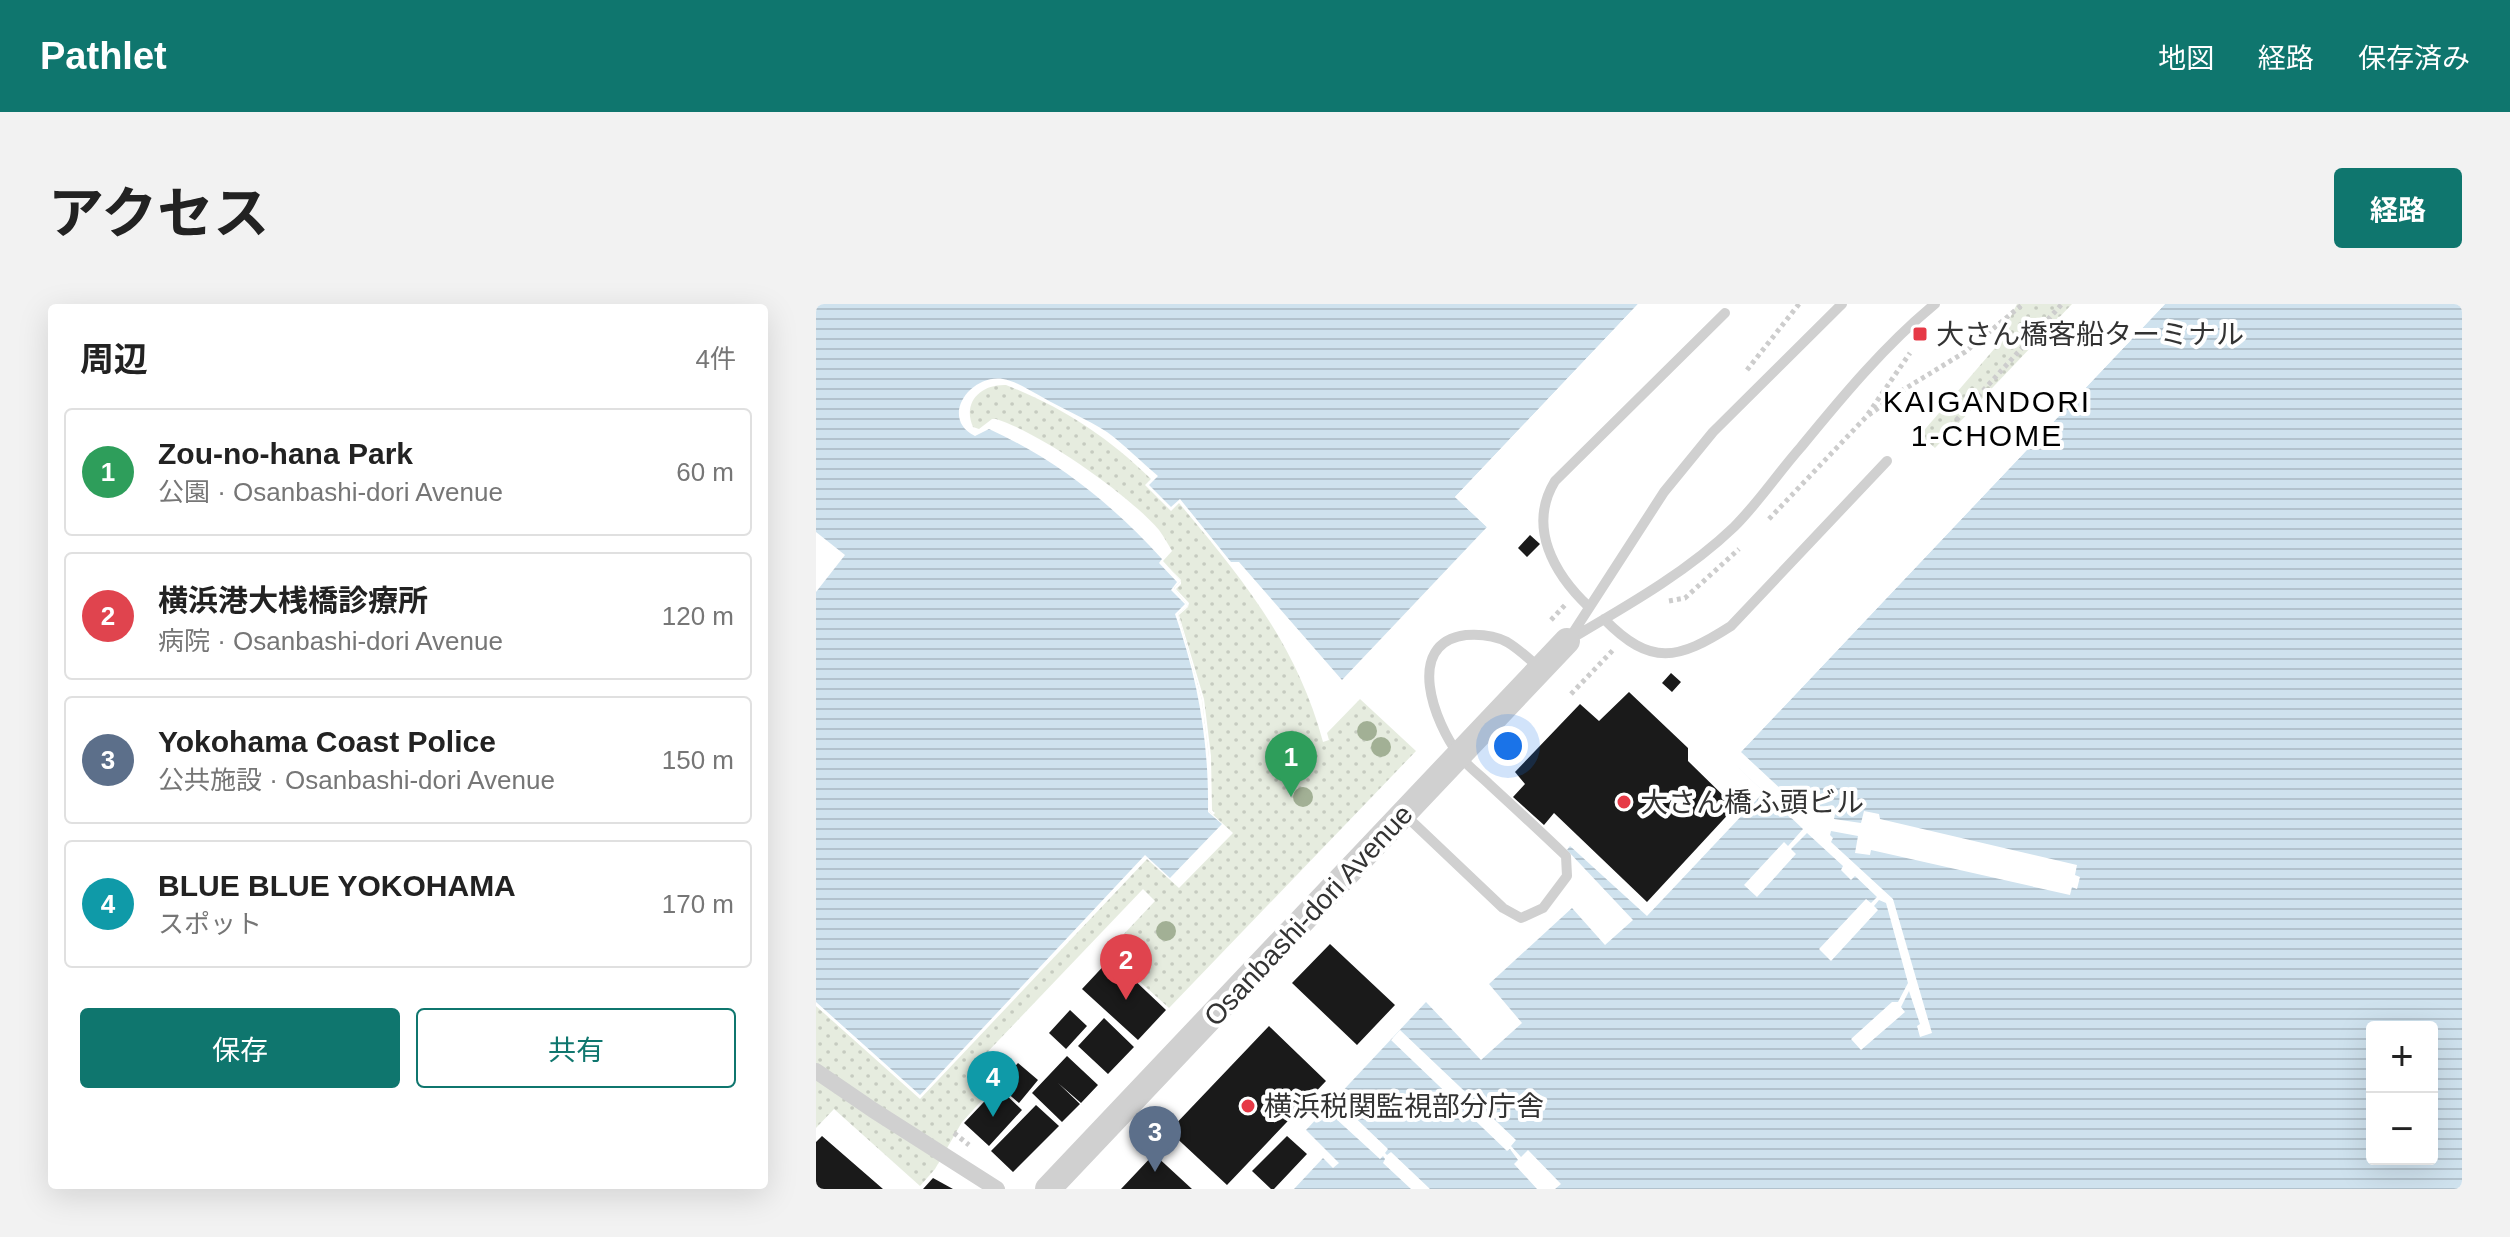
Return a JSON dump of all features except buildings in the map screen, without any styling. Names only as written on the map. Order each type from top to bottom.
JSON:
[{"type":"street","name":"Osanbashi-dori Avenue","points":[[1048,1189],[1567,641]]},
{"type":"street","points":[[816,1071],[997,1189]]},
{"type":"lane","points":[[1567,641],[1664,492],[1713,432],[1842,304]]},
{"type":"lane","points":[[1567,641],[1681,571],[1733,528],[1768,491],[1844,396],[1935,304]]},
{"type":"lane","points":[[1589,607],[1558,569],[1545,542],[1543,512],[1546,496],[1555,481],[1725,313]]},
{"type":"lane","points":[[1604,619],[1641,650],[1684,652],[1700,646],[1731,626],[1887,461]]},
{"type":"lane","points":[[1404,814],[1503,908],[1521,918],[1543,908],[1567,876],[1566,856],[1459,755],[1438,718],[1430,695],[1429,672],[1433,653],[1446,642],[1457,637],[1485,634],[1507,642],[1541,669]]},
{"type":"path","points":[[1866,417],[1965,352],[2023,304]]},
{"type":"path","points":[[1940,438],[2062,304]]},
{"type":"path","points":[[1763,525],[1866,417],[1912,350]]},
{"type":"path","points":[[1657,603],[1685,598],[1741,548]]},
{"type":"path","points":[[1571,694],[1624,638]]},
{"type":"shaded area","points":[[2017,304],[2072,304],[1935,448],[1920,435],[1995,348]]},
{"type":"shaded area","points":[[997,385],[1006,385],[1065,413],[1101,437],[1151,479],[1145,485],[1171,511],[1179,503],[1265,614],[1298,674],[1323,742],[1329,740],[1327,733],[1360,699],[1416,751],[1169,1008],[1107,952],[1155,901],[1143,889],[975,1065],[996,1085],[962,1122],[935,1169],[920,1186],[834,1109],[816,1128],[816,1006],[920,1099],[1147,859],[1179,888],[1233,833],[1209,811],[1209,757],[1202,700],[1178,614],[1188,606],[1174,588],[1181,581],[1163,561],[1172,551],[1159,530],[1127,499],[1059,451],[996,419],[979,429],[973,427],[970,410],[976,396]]},
{"type":"water","points":[[816,304],[1638,304],[1455,497],[1487,527],[1342,680],[1239,562],[1231,562],[1180,499],[1171,507],[1149,485],[1158,476],[1114,437],[1008,380],[991,379],[970,390],[959,409],[965,428],[975,436],[989,429],[1060,469],[1103,502],[1143,539],[1162,559],[1159,563],[1177,582],[1171,590],[1185,604],[1175,614],[1200,711],[1208,812],[1222,824],[1170,878],[1145,855],[920,1095],[816,1002],[816,592],[845,555],[816,532]]},
{"type":"water","points":[[2165,304],[2462,304],[2462,1189],[1294,1189],[1323,1158],[1333,1168],[1339,1163],[1306,1130],[1426,1002],[1481,1060],[1522,1023],[1489,984],[1572,908],[1605,945],[1633,920],[1567,850],[1570,846],[1647,916],[1764,792],[1732,761]]},
{"type":"pier","points":[[1638,304],[1642,304],[1461,497],[1490,524],[1490,530],[1455,497]]},
{"type":"pier","points":[[2159,304],[2165,304],[1741,752],[1799,806],[1835,814],[1834,819],[1861,823],[1864,811],[1879,814],[1880,819],[2077,865],[2075,875],[2080,877],[2077,889],[2072,887],[2070,895],[1871,850],[1870,855],[1855,853],[1858,836],[1831,831],[1831,842],[1893,899],[1932,1033],[1920,1037],[1917,1026],[1920,1024],[1909,991],[1901,1007],[1905,1012],[1861,1050],[1851,1039],[1892,1002],[1898,1002],[1908,983],[1886,903],[1879,900],[1874,906],[1878,910],[1831,961],[1819,949],[1866,899],[1871,903],[1877,897],[1855,876],[1851,880],[1841,870],[1843,866],[1807,833],[1791,849],[1796,854],[1757,897],[1744,885],[1784,842],[1788,846],[1803,829],[1729,759]]},
{"type":"pier","points":[[1181,581],[1176,589],[1189,603],[1188,607],[1179,615],[1204,699],[1211,756],[1213,815],[1209,811],[1209,757],[1202,700],[1178,614],[1188,606],[1174,588]]},
{"type":"pier","points":[[1400,1030],[1516,1140],[1511,1146],[1521,1157],[1528,1150],[1561,1184],[1555,1189],[1537,1189],[1514,1164],[1518,1160],[1510,1149],[1507,1151],[1391,1040]]},
{"type":"pier","points":[[1330,1099],[1339,1109],[1343,1106],[1388,1149],[1387,1155],[1391,1152],[1430,1189],[1411,1189],[1383,1163],[1383,1156],[1380,1159],[1334,1117],[1337,1112],[1327,1102]]},
{"type":"place","name":"大さん橋客船ターミナル","points":[[1920,334]]},
{"type":"place","name":"Zou-no-hana Park","points":[[1291,797]]},
{"type":"place","name":"大さん橋ふ頭ビル","points":[[1624,802]]},
{"type":"place","name":"横浜港大桟橋診療所","points":[[1126,1000]]},
{"type":"place","name":"横浜税関監視部分庁舎","points":[[1248,1106]]},
{"type":"place","name":"BLUE BLUE YOKOHAMA","points":[[993,1117]]},
{"type":"place","name":"Yokohama Coast Police","points":[[1155,1172]]},
{"type":"district","name":"KAIGANDORI 1-CHOME","points":[[1987,419]]}]
